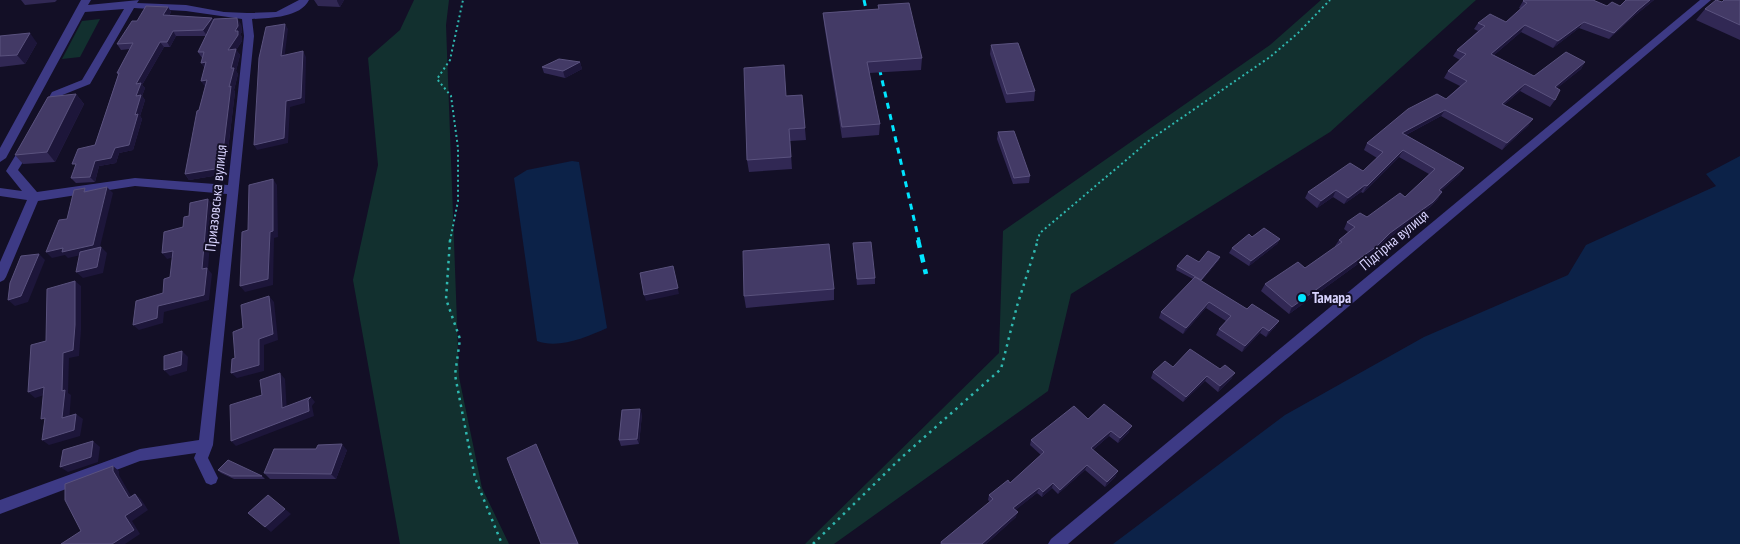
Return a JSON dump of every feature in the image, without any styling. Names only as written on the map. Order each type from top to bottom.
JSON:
[{"type":"street","points":[[0,158],[3,147],[84,4],[133,2],[230,16],[247,16],[278,15],[302,4],[304,0]]},
{"type":"street","name":"Підгірна вулиця","points":[[1056,544],[1706,0]]},
{"type":"street","points":[[42,120],[56,94],[86,82],[133,2]]},
{"type":"street","name":"Приазовська вулиця","points":[[211,478],[201,458],[206,445],[233,190],[249,36],[247,16]]},
{"type":"street","points":[[32,137],[12,171],[34,197]]},
{"type":"street","points":[[0,192],[34,197],[135,182],[233,190]]},
{"type":"street","points":[[0,277],[34,197]]},
{"type":"street","points":[[0,507],[140,455],[206,445]]},
{"type":"path","points":[[463,0],[450,60],[437,79],[451,96],[458,148],[458,201],[448,249],[449,273],[446,299],[460,339],[455,375],[475,478],[502,544]]},
{"type":"path","points":[[813,544],[902,457],[1001,369],[1017,306],[1040,232],[1151,139],[1270,58],[1330,0]]},
{"type":"green space","points":[[414,0],[449,0],[446,25],[459,377],[482,488],[509,544],[400,544],[353,280],[378,165],[368,58],[400,30]]},
{"type":"green space","points":[[1321,0],[1476,0],[1330,132],[1071,294],[1048,391],[834,544],[805,544],[999,353],[1003,231],[1270,45]]},
{"type":"green space","points":[[100,19],[80,57],[62,59],[82,21]]},
{"type":"water","points":[[1740,156],[1740,544],[1113,544],[1285,415],[1424,337],[1568,275],[1586,245],[1716,186],[1706,174]]},
{"type":"water","points":[[572,161],[579,162],[607,328],[573,341],[554,344],[537,341],[514,178],[527,170]]},
{"type":"building","points":[[1524,0],[1593,0],[1607,6],[1612,2],[1620,6],[1626,0],[1650,0],[1614,33],[1584,22],[1558,41],[1525,25],[1491,54],[1534,76],[1566,52],[1585,62],[1555,87],[1560,90],[1555,100],[1525,84],[1502,104],[1533,119],[1507,143],[1445,110],[1402,133],[1464,168],[1439,190],[1442,192],[1433,202],[1390,233],[1377,246],[1292,307],[1265,284],[1298,262],[1305,268],[1342,242],[1339,240],[1355,227],[1347,222],[1360,213],[1367,217],[1400,193],[1405,197],[1435,169],[1403,150],[1367,186],[1365,185],[1348,198],[1336,190],[1321,201],[1308,192],[1350,163],[1363,171],[1383,152],[1367,143],[1408,109],[1437,94],[1446,99],[1467,81],[1448,71],[1466,54],[1457,50],[1485,26],[1478,23],[1490,14],[1506,22],[1527,3]]},
{"type":"building","points":[[1716,0],[1722,2],[1724,0],[1740,0],[1740,25],[1705,9]]},
{"type":"building","points":[[909,3],[922,58],[867,62],[880,124],[842,127],[823,13],[879,9],[878,5]]},
{"type":"building","points":[[146,6],[168,7],[163,15],[212,18],[203,30],[173,31],[167,42],[160,42],[136,84],[141,83],[136,96],[141,95],[135,115],[138,114],[129,145],[115,148],[111,158],[95,161],[90,177],[71,178],[76,164],[72,164],[78,149],[95,145],[119,73],[117,73],[133,43],[117,44],[132,21],[137,21]]},
{"type":"building","points":[[237,18],[238,26],[235,31],[238,31],[238,35],[228,50],[236,49],[231,68],[234,68],[229,87],[231,86],[221,168],[185,174],[197,111],[199,110],[207,80],[201,81],[206,62],[201,63],[204,52],[198,52],[214,19]]},
{"type":"building","points":[[285,24],[281,56],[303,51],[301,98],[286,101],[284,138],[254,145],[259,58],[266,27]]},
{"type":"building","points":[[30,33],[17,55],[0,56],[0,36]]},
{"type":"building","points":[[1018,43],[1035,91],[1007,94],[991,45]]},
{"type":"building","points":[[559,59],[580,62],[563,71],[542,67]]},
{"type":"building","points":[[784,65],[786,96],[802,95],[805,128],[789,129],[791,157],[747,160],[744,68]]},
{"type":"building","points":[[76,94],[47,152],[15,155],[48,97]]},
{"type":"building","points":[[1014,131],[1030,176],[1014,178],[998,132]]},
{"type":"building","points":[[273,179],[273,231],[270,232],[268,279],[240,286],[242,232],[248,230],[249,185]]},
{"type":"building","points":[[107,187],[93,245],[62,252],[63,248],[46,252],[59,220],[67,219],[74,190],[85,188],[84,192]]},
{"type":"building","points":[[208,199],[202,269],[207,268],[204,295],[158,306],[157,318],[133,325],[136,301],[163,293],[164,279],[170,277],[173,251],[162,253],[164,232],[183,227],[184,217],[189,216],[190,203]]},
{"type":"building","points":[[1264,228],[1280,239],[1251,261],[1232,248],[1249,234],[1252,237]]},
{"type":"building","points":[[871,242],[875,278],[857,279],[853,243]]},
{"type":"building","points":[[829,244],[834,289],[744,296],[743,251]]},
{"type":"building","points":[[101,247],[97,267],[76,272],[80,252]]},
{"type":"building","points":[[1208,251],[1220,257],[1201,280],[1177,266],[1187,255],[1199,262]]},
{"type":"building","points":[[39,254],[21,296],[8,300],[10,283],[21,256]]},
{"type":"building","points":[[673,266],[678,288],[644,295],[640,273]]},
{"type":"building","points":[[1195,277],[1247,309],[1252,304],[1279,321],[1269,331],[1263,327],[1245,346],[1219,329],[1231,316],[1209,302],[1186,328],[1161,312]]},
{"type":"building","points":[[75,281],[73,350],[63,353],[62,391],[65,390],[62,418],[76,414],[74,430],[42,440],[45,418],[41,419],[44,387],[28,392],[31,345],[46,341],[47,289]]},
{"type":"building","points":[[269,296],[273,334],[259,339],[259,365],[231,373],[232,359],[235,358],[233,332],[243,328],[241,305]]},
{"type":"building","points":[[1190,349],[1220,369],[1225,365],[1235,373],[1220,386],[1207,376],[1186,397],[1153,372],[1165,361],[1173,367]]},
{"type":"building","points":[[182,351],[181,365],[164,370],[164,356]]},
{"type":"building","points":[[280,373],[282,408],[311,397],[308,400],[309,411],[231,441],[230,405],[262,395],[260,380]]},
{"type":"building","points":[[1104,404],[1132,426],[1120,438],[1111,431],[1091,448],[1118,471],[1107,482],[1087,465],[1060,490],[1053,483],[1043,492],[1039,488],[1013,508],[1018,512],[982,544],[942,544],[941,542],[993,499],[989,495],[1008,480],[1010,483],[1044,452],[1031,440],[1074,406],[1088,419]]},
{"type":"building","points":[[640,409],[637,439],[619,440],[622,410]]},
{"type":"building","points":[[93,441],[91,457],[60,467],[63,450]]},
{"type":"building","points":[[342,444],[331,474],[264,473],[274,449],[316,449],[318,445]]},
{"type":"building","points":[[536,444],[578,544],[541,544],[507,458]]},
{"type":"building","points":[[228,460],[262,476],[231,476],[218,470]]},
{"type":"building","points":[[113,466],[113,471],[129,498],[135,494],[142,505],[125,516],[134,530],[112,544],[61,544],[81,531],[65,500],[65,484]]},
{"type":"building","points":[[268,495],[285,509],[265,527],[248,513]]},
{"type":"railway","points":[[864,0],[869,22]]},
{"type":"railway","points":[[877,58],[919,241]]},
{"type":"railway","points":[[918,240],[926,274]]},
{"type":"place","name":"Тамара","points":[[1302,298]]}]
